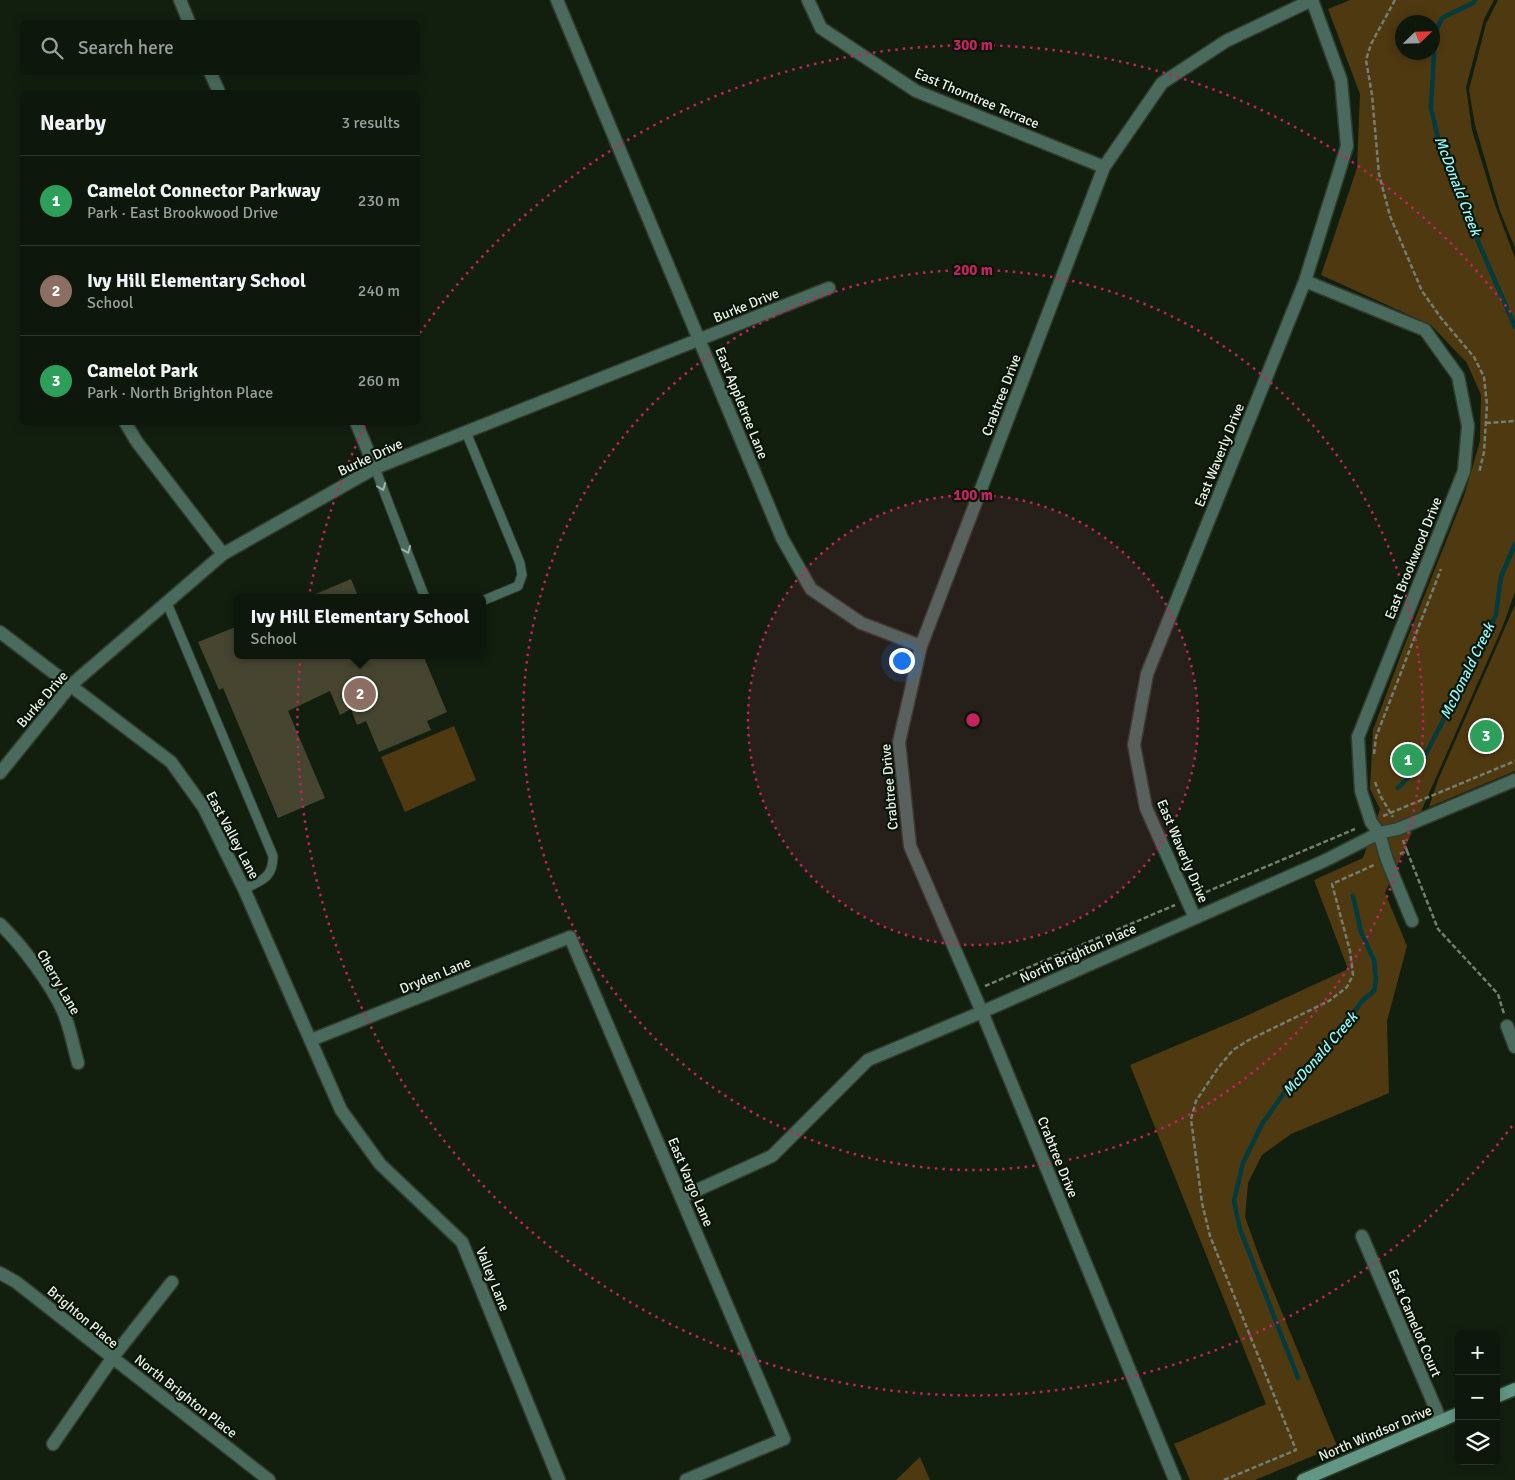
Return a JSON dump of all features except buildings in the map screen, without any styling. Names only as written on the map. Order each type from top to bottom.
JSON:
[{"type":"main road","points":[[1500,1395],[1515,1389]]},
{"type":"main road","name":"North Windsor Drive","points":[[1303,1480],[1455,1415]]},
{"type":"street","points":[[180,0],[189,20]]},
{"type":"street","name":"East Appletree Lane","points":[[557,0],[782,538],[811,589],[861,623],[921,646]]},
{"type":"street","name":"East Thorntree Terrace","points":[[808,0],[821,28],[916,91],[1104,167]]},
{"type":"street","name":"Crabtree Drive","points":[[1175,1480],[982,1012],[910,846],[899,742],[921,646],[1104,167],[1162,84],[1226,41],[1312,0]]},
{"type":"street","name":"East Waverly Drive","points":[[1194,918],[1146,808],[1134,745],[1151,665],[1305,281],[1347,146],[1340,80],[1312,0]]},
{"type":"street","points":[[211,75],[217,90]]},
{"type":"street","name":"East Brookwood Drive","points":[[1305,281],[1425,330],[1458,376],[1468,426],[1464,471],[1358,737],[1361,791],[1371,822],[1379,833],[1387,860],[1412,921]]},
{"type":"street","name":"Burke Drive","points":[[0,773],[71,686],[223,554],[375,468],[829,288]]},
{"type":"street","points":[[127,425],[137,442],[223,554]]},
{"type":"street","points":[[357,425],[375,468]]},
{"type":"street","name":"East Valley Lane","points":[[0,632],[171,762],[204,808],[244,889],[311,1040]]},
{"type":"street","name":"North Brighton Place","points":[[682,1198],[772,1156],[868,1060],[982,1012],[1324,861],[1379,833],[1398,828],[1515,780]]},
{"type":"street","name":"Cherry Lane","points":[[0,924],[26,954],[44,979],[62,1010],[78,1063]]},
{"type":"street","name":"Dryden Lane","points":[[311,1040],[570,937]]},
{"type":"street","name":"East Vargo Lane","points":[[570,937],[784,1439],[686,1480]]},
{"type":"street","points":[[1506,1026],[1515,1047]]},
{"type":"street","name":"Valley Lane","points":[[311,1040],[341,1110],[380,1164],[462,1242],[559,1480]]},
{"type":"street","name":"East Camelot Court","points":[[1362,1236],[1441,1421]]},
{"type":"street","name":"Brighton Place","points":[[0,1273],[16,1282],[113,1357],[53,1444]]},
{"type":"street","name":"North Brighton Place","points":[[172,1282],[113,1357],[269,1480]]},
{"type":"lane","points":[[466,432],[518,558],[522,575],[518,586],[486,599]]},
{"type":"lane","points":[[375,468],[424,594]]},
{"type":"lane","points":[[167,603],[273,856],[273,867],[270,873],[244,889]]},
{"type":"path","points":[[1486,423],[1515,421]]},
{"type":"path","points":[[973,991],[1515,761]]},
{"type":"path","points":[[1407,851],[1438,929],[1498,994],[1506,1026]]},
{"type":"shaded area","points":[[1350,0],[1494,0],[1484,19],[1466,87],[1472,130],[1495,205],[1515,258],[1515,592],[1502,628],[1385,893],[1407,946],[1387,1021],[1389,1093],[1291,1134],[1262,1155],[1248,1183],[1245,1217],[1260,1259],[1337,1446],[1255,1480],[1190,1480],[1174,1444],[1266,1404],[1130,1065],[1244,1017],[1348,969],[1314,880],[1363,858],[1380,809],[1370,789],[1373,730],[1464,496],[1480,441],[1481,395],[1467,363],[1431,325],[1321,275],[1357,168],[1360,94],[1328,9]]},
{"type":"shaded area","points":[[1498,0],[1515,0],[1515,248],[1500,211],[1475,125],[1469,90],[1486,24]]},
{"type":"shaded area","points":[[1515,605],[1515,771],[1429,807],[1438,780]]},
{"type":"shaded area","points":[[454,726],[476,780],[405,812],[381,757]]},
{"type":"shaded area","points":[[920,1457],[930,1480],[896,1480]]},
{"type":"waterway","name":"McDonald Creek","points":[[1475,0],[1473,3],[1442,18],[1435,33],[1431,108],[1441,151],[1515,327]]},
{"type":"waterway","name":"McDonald Creek","points":[[1398,788],[1420,765],[1480,650],[1496,614],[1501,577],[1515,544]]},
{"type":"waterway","name":"McDonald Creek","points":[[1298,1378],[1240,1229],[1234,1201],[1243,1163],[1262,1124],[1309,1063],[1340,1032],[1362,1001],[1374,991],[1376,979],[1374,960],[1361,932],[1353,896]]},
{"type":"place","name":"Ivy Hill Elementary School","points":[[360,694]]},
{"type":"place","name":"Camelot Park","points":[[1486,736]]},
{"type":"place","name":"Camelot Connector Parkway","points":[[1408,760]]}]
